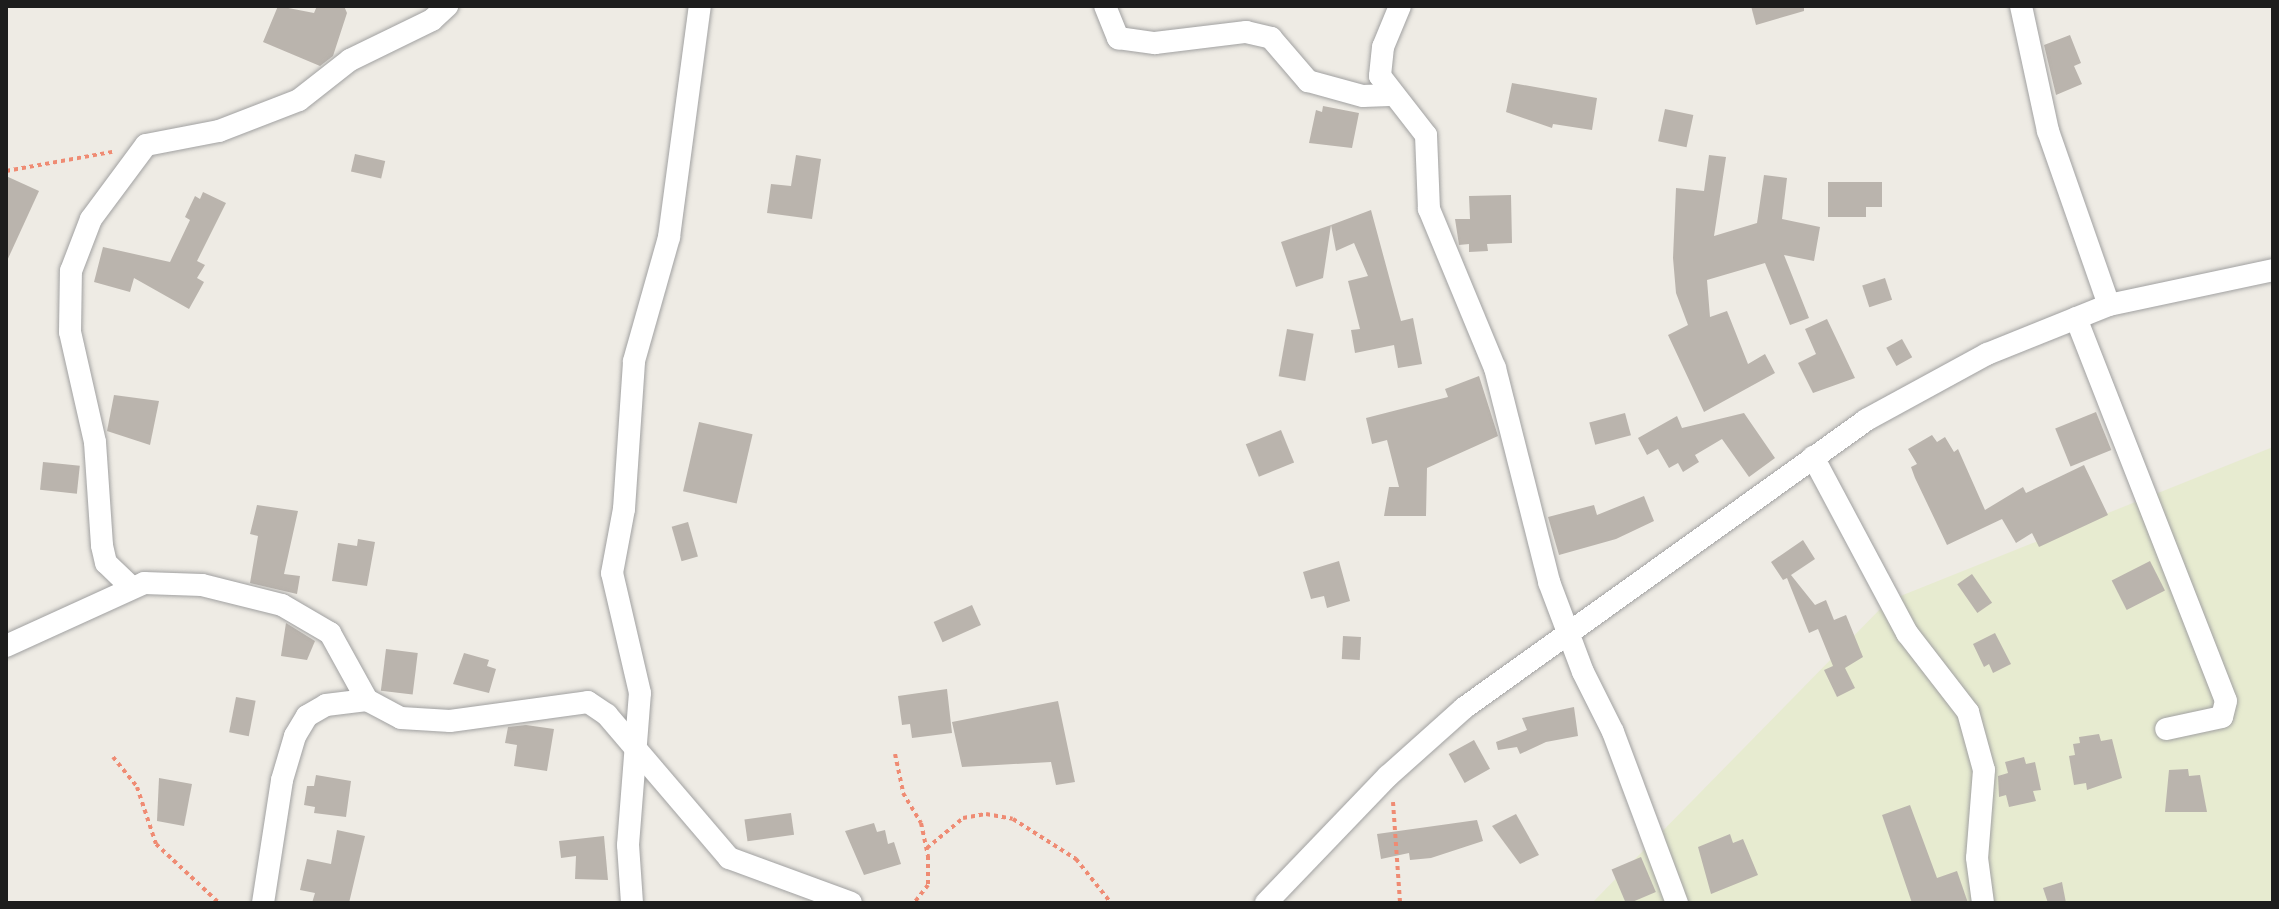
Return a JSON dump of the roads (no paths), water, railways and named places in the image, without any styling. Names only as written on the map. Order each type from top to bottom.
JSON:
[{"type":"street","points":[[130,586],[106,563],[102,545],[95,442],[67,301],[71,271],[91,219],[146,145],[219,131],[299,100],[350,60],[432,20],[447,6]]},
{"type":"street","points":[[632,903],[628,845],[638,755],[638,676],[612,573],[624,509],[634,361],[669,237],[700,6]]},
{"type":"street","points":[[1105,6],[1118,38],[1155,43],[1246,32],[1271,38],[1308,81],[1363,96],[1390,95]]},
{"type":"street","points":[[1400,6],[1378,65],[1390,95],[1420,125],[1428,141],[1429,209],[1495,368],[1549,582],[1568,635],[1613,732],[1677,903]]},
{"type":"street","points":[[2021,6],[2048,131],[2109,305]]},
{"type":"street","points":[[1266,903],[1388,776],[1464,708],[1866,420],[1987,354],[2109,305],[2273,270]]},
{"type":"street","points":[[2076,318],[2226,701],[2222,717],[2166,729]]},
{"type":"street","points":[[1813,457],[1907,633],[1968,712],[1984,770],[1977,858],[1983,903]]},
{"type":"street","points":[[6,646],[130,586],[202,585],[301,613],[339,643],[367,700]]},
{"type":"street","points":[[263,903],[282,780],[295,736],[307,716],[326,705],[367,700],[401,718],[438,721],[588,702],[607,715],[714,845],[741,867],[851,903]]}]
